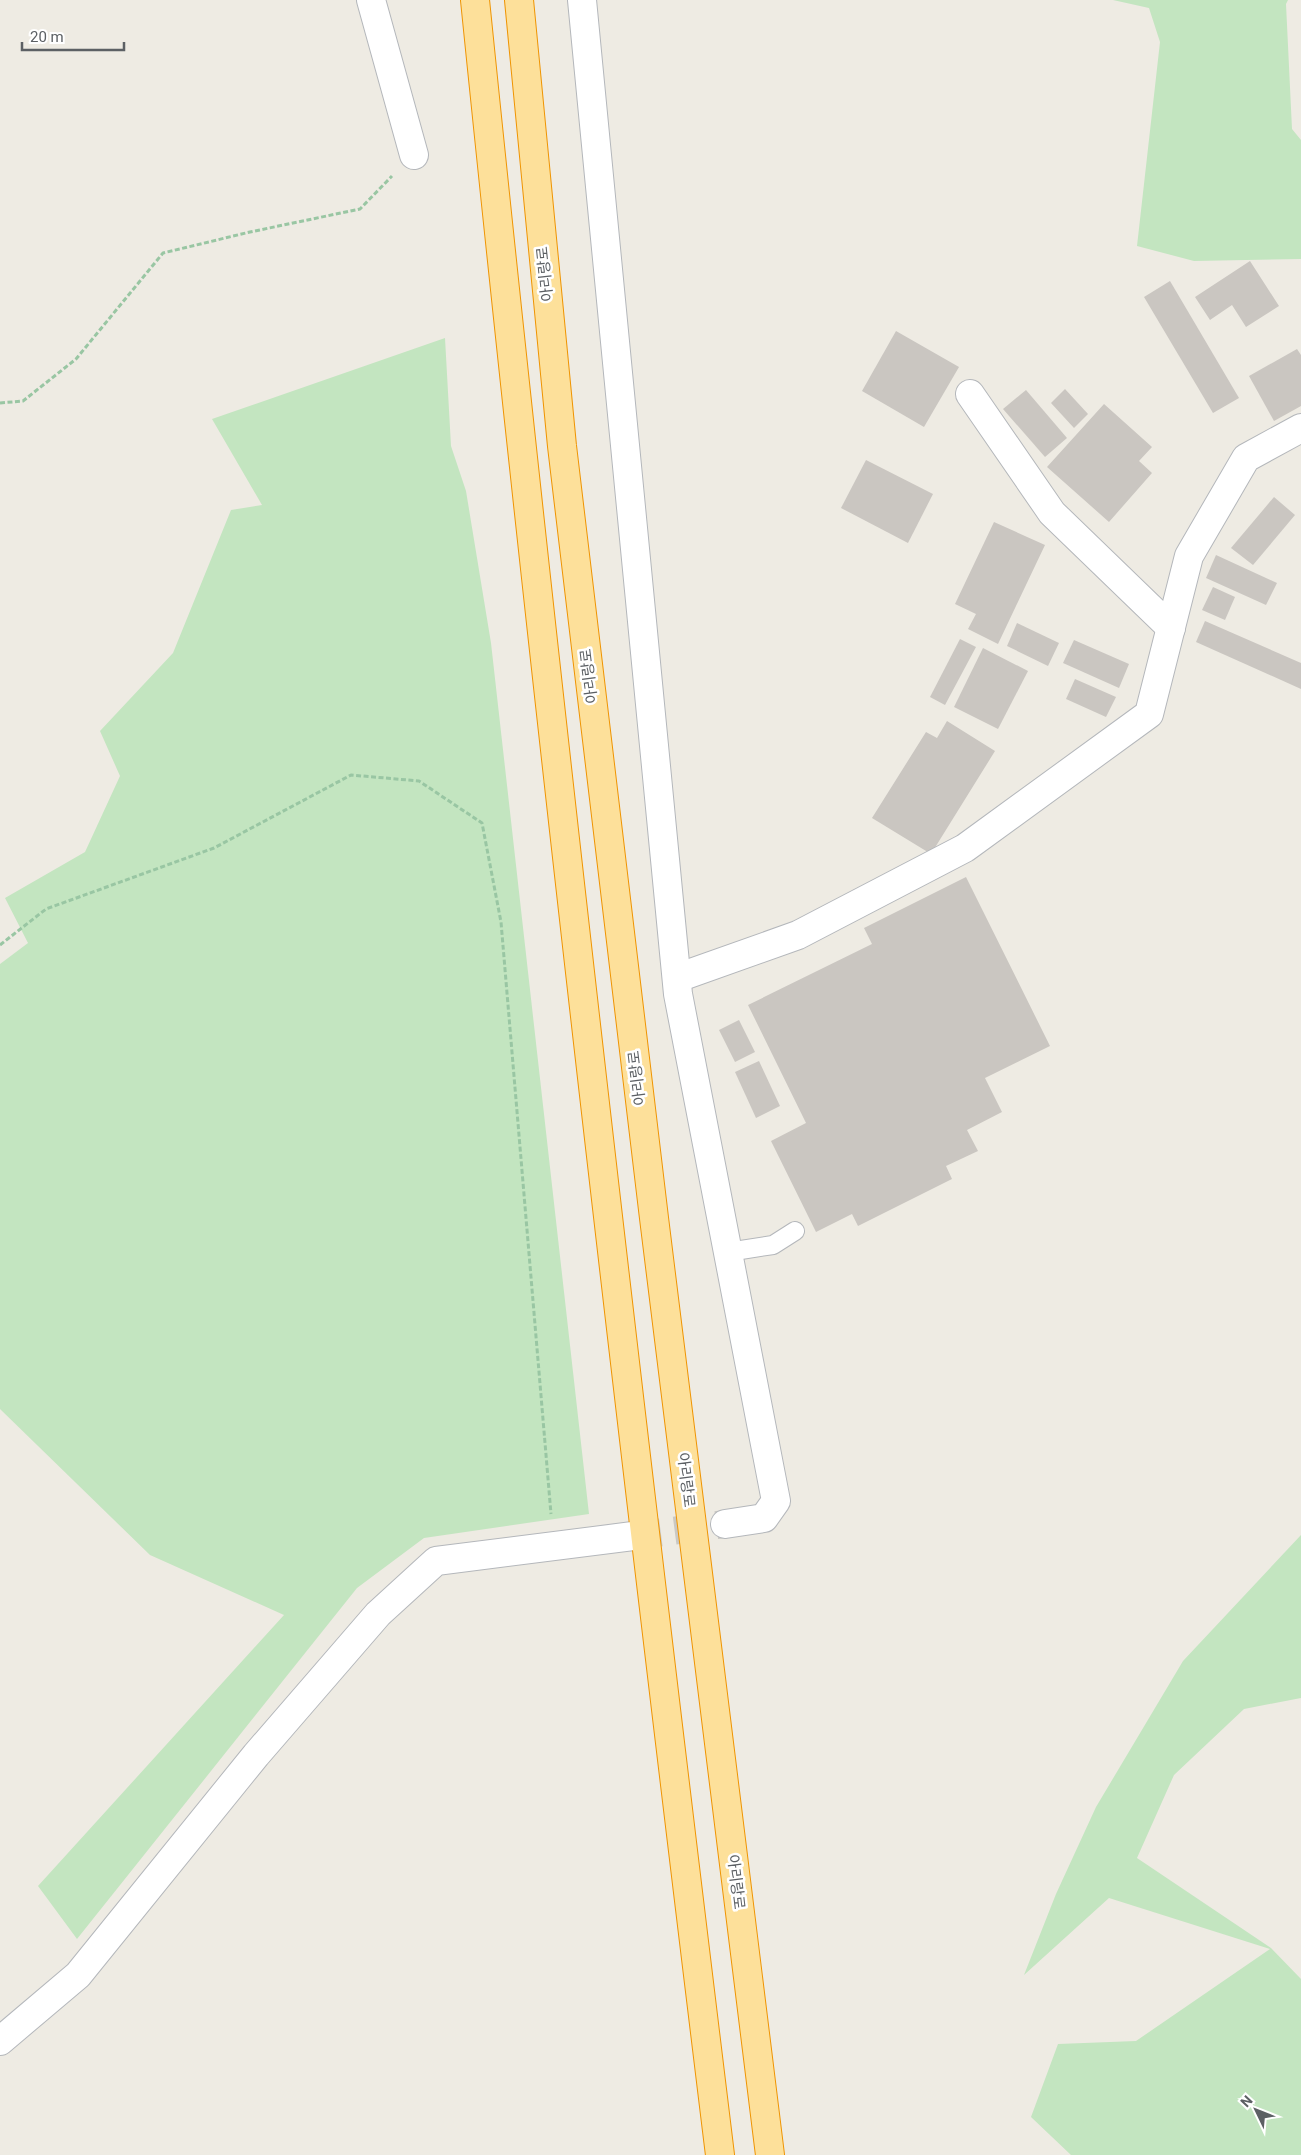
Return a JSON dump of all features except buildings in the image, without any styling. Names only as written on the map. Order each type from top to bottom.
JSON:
[{"type":"highway","points":[[474,0],[512,368],[625,1359],[720,2155]]},
{"type":"highway","name":"아리랑로","points":[[519,0],[564,466],[654,1218],[770,2155]]},
{"type":"street","points":[[371,0],[414,154]]},
{"type":"street","points":[[582,0],[678,994],[776,1501],[764,1518],[725,1524]]},
{"type":"street","points":[[970,394],[1052,513],[1171,628]]},
{"type":"street","points":[[677,978],[798,935],[965,848],[1149,714],[1189,556],[1246,458],[1301,428]]},
{"type":"street","points":[[0,2041],[78,1975],[256,1755],[378,1614],[436,1561],[633,1536]]},
{"type":"lane","points":[[728,1252],[773,1245],[795,1231]]},
{"type":"path","points":[[0,403],[23,401],[76,359],[162,254],[250,232],[360,209],[414,154]]},
{"type":"path","points":[[0,945],[46,909],[214,848],[351,775],[420,781],[482,822],[501,922],[554,1545]]},
{"type":"green space","points":[[1113,0],[1288,0],[1286,4],[1292,129],[1301,140],[1301,259],[1194,261],[1137,246],[1160,42],[1149,8]]},
{"type":"green space","points":[[445,338],[451,446],[466,491],[491,643],[589,1514],[424,1538],[357,1588],[77,1939],[38,1886],[284,1615],[150,1555],[0,1409],[0,964],[28,943],[5,898],[85,852],[120,776],[100,731],[173,653],[231,510],[262,505],[212,419]]},
{"type":"green space","points":[[1301,1535],[1301,1698],[1244,1709],[1174,1775],[1137,1858],[1271,1948],[1301,1979],[1301,2155],[1071,2155],[1031,2117],[1058,2044],[1136,2041],[1270,1949],[1109,1898],[1024,1975],[1056,1894],[1096,1807],[1183,1661]]},
{"type":"tunnel","points":[[633,1536],[725,1524]]}]
